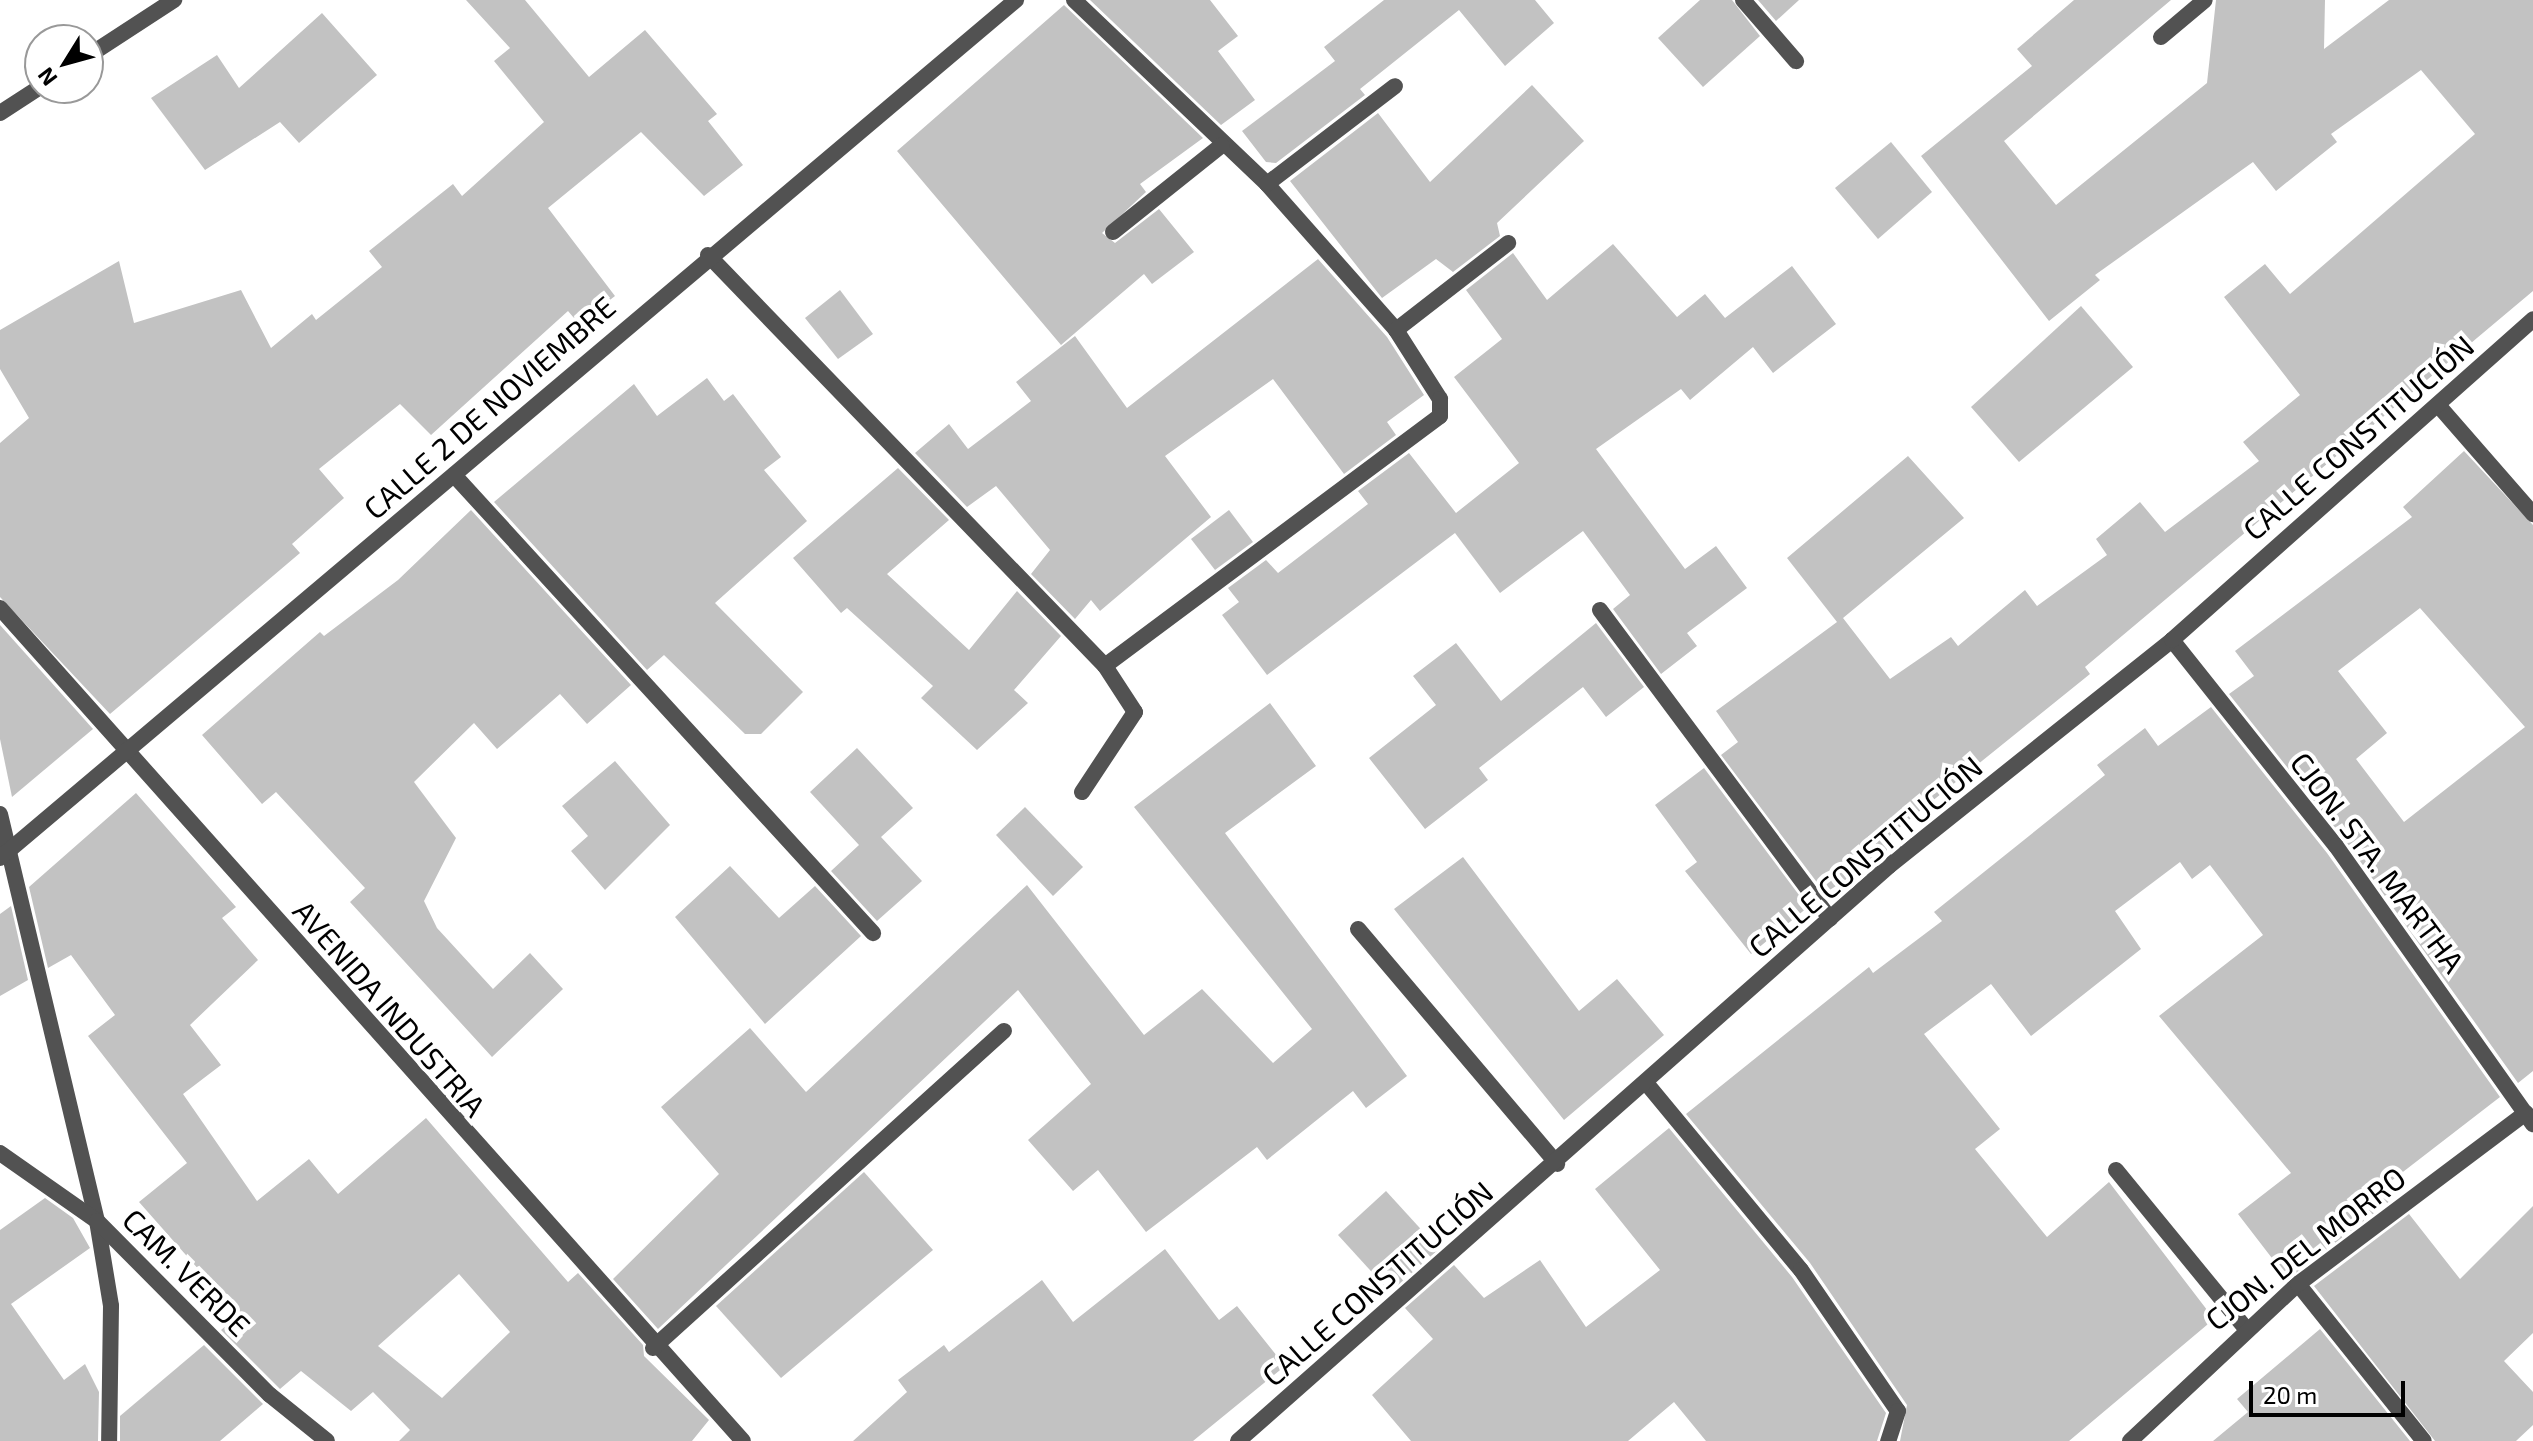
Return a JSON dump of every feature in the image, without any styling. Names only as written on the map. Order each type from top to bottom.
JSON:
[{"type":"street","points":[[104,46],[174,0]]},
{"type":"street","name":"CALLE 2 DE NOVIEMBRE","points":[[4,855],[129,754],[708,255],[1016,0]]},
{"type":"street","points":[[1074,0],[1222,145],[1267,184],[1396,330],[1440,399],[1440,416],[1105,666]]},
{"type":"street","points":[[1743,0],[1796,61]]},
{"type":"street","points":[[2161,37],[2205,0]]},
{"type":"street","points":[[1267,184],[1395,86]]},
{"type":"street","points":[[0,113],[24,97]]},
{"type":"street","points":[[1113,232],[1222,145]]},
{"type":"street","points":[[1396,330],[1508,243]]},
{"type":"street","points":[[708,255],[1105,666],[1135,712],[1082,792]]},
{"type":"street","name":"CALLE CONSTITUCIÓN","points":[[1238,1441],[1557,1164],[1830,919],[2172,640],[2533,319]]},
{"type":"street","points":[[2438,405],[2533,514]]},
{"type":"street","points":[[454,475],[873,933]]},
{"type":"street","name":"AVENIDA INDUSTRIA","points":[[0,608],[653,1348],[743,1441]]},
{"type":"street","points":[[1600,610],[1830,919]]},
{"type":"street","name":"CJON. STA. MARTHA","points":[[2172,640],[2336,846],[2529,1118]]},
{"type":"street","points":[[0,814],[4,855],[97,1221],[111,1306],[109,1441]]},
{"type":"street","points":[[1358,929],[1557,1164]]},
{"type":"street","points":[[653,1348],[1004,1031]]},
{"type":"street","points":[[1647,1084],[1801,1270],[1898,1411],[1888,1441]]},
{"type":"street","name":"CJON. DEL MORRO","points":[[2130,1441],[2246,1329],[2298,1284],[2529,1118]]},
{"type":"street","name":"CAM. VERDE","points":[[0,1153],[97,1221],[270,1395],[327,1441]]},
{"type":"street","points":[[2116,1170],[2246,1329]]},
{"type":"street","points":[[2298,1284],[2424,1441]]},
{"type":"building","points":[[466,0],[525,0],[589,77],[645,30],[717,114],[708,121],[743,165],[704,196],[641,132],[548,208],[615,296],[579,324],[568,311],[431,435],[400,404],[319,469],[344,498],[292,544],[300,553],[110,714],[0,597],[0,443],[29,418],[0,369],[0,330],[119,261],[134,323],[241,290],[271,348],[312,314],[316,320],[382,267],[369,251],[453,184],[462,196],[544,122],[494,61],[510,48]]},
{"type":"building","points":[[1090,0],[1210,0],[1238,36],[1218,51],[1255,100],[1221,125]]},
{"type":"building","points":[[1384,0],[1535,0],[1554,23],[1505,66],[1459,10],[1360,89],[1365,95],[1276,163],[1266,162],[1242,131],[1335,61],[1324,47]]},
{"type":"building","points":[[1700,0],[1732,0],[1760,36],[1703,87],[1658,38]]},
{"type":"building","points":[[1758,0],[1799,0],[1776,21]]},
{"type":"building","points":[[2074,0],[2171,0],[2004,141],[2056,205],[2207,83],[2216,0],[2325,0],[2324,49],[2389,0],[2533,0],[2533,291],[2085,667],[2090,674],[1890,835],[1886,854],[1825,893],[1721,755],[1738,742],[1716,711],[1837,622],[1787,558],[1908,456],[1964,518],[1843,618],[1890,679],[1951,637],[1958,646],[2025,590],[2037,606],[2107,555],[2096,539],[2140,502],[2165,532],[2259,461],[2243,442],[2300,395],[2224,297],[2265,264],[2290,294],[2475,134],[2421,70],[2331,134],[2337,142],[2276,191],[2253,162],[2095,275],[2100,280],[2049,321],[1921,156],[2032,66],[2017,49]]},
{"type":"building","points":[[1064,5],[1203,138],[1140,184],[1146,192],[1102,233],[1115,243],[1159,209],[1194,252],[1152,284],[1144,274],[1061,345],[897,151]]},
{"type":"building","points":[[322,13],[377,75],[299,143],[280,122],[205,170],[151,98],[217,55],[239,88]]},
{"type":"building","points":[[1532,85],[1584,141],[1497,223],[1500,236],[1453,272],[1436,259],[1382,298],[1290,181],[1378,113],[1430,182]]},
{"type":"building","points":[[1891,142],[1932,192],[1878,239],[1835,188]]},
{"type":"building","points":[[1613,244],[1677,317],[1705,294],[1725,318],[1792,266],[1836,324],[1773,373],[1753,347],[1690,400],[1681,389],[1596,449],[1685,569],[1716,546],[1747,588],[1687,633],[1697,646],[1661,674],[1613,609],[1630,595],[1583,531],[1500,593],[1455,533],[1267,675],[1222,615],[1239,602],[1228,588],[1266,560],[1278,573],[1368,504],[1358,491],[1409,453],[1456,513],[1519,463],[1454,377],[1502,339],[1466,290],[1513,253],[1547,300]]},
{"type":"building","points":[[1318,259],[1387,337],[1424,395],[1387,422],[1396,435],[1344,474],[1273,379],[1165,456],[1211,517],[1100,611],[1091,600],[1075,619],[1031,574],[1050,550],[996,486],[967,507],[915,453],[949,424],[968,449],[1031,401],[1016,382],[1075,336],[1127,408]]},
{"type":"building","points":[[840,290],[873,334],[838,359],[805,318]]},
{"type":"building","points":[[2081,306],[2133,367],[2019,462],[1971,407]]},
{"type":"building","points":[[707,378],[724,401],[733,394],[781,457],[764,470],[807,521],[715,603],[803,692],[761,734],[745,734],[664,655],[647,670],[494,502],[634,384],[657,416]]},
{"type":"building","points":[[2464,451],[2533,525],[2533,1071],[2518,1083],[2345,840],[2229,694],[2254,676],[2235,651],[2412,517],[2403,507]],"holes":[[[2420,608],[2525,727],[2404,822],[2356,759],[2387,733],[2338,671]]]},
{"type":"building","points":[[898,468],[949,520],[887,574],[969,650],[1017,591],[1061,636],[1014,690],[1028,703],[977,750],[921,698],[933,686],[847,608],[841,613],[793,558]]},
{"type":"building","points":[[471,510],[631,685],[587,724],[560,694],[497,749],[474,723],[414,782],[456,838],[424,901],[437,928],[493,989],[530,953],[563,989],[492,1057],[350,902],[365,888],[276,792],[262,804],[202,735],[320,632],[324,636],[398,580]]},
{"type":"building","points":[[1229,510],[1253,542],[1215,570],[1191,539]]},
{"type":"building","points":[[1596,623],[1644,687],[1606,717],[1583,687],[1479,768],[1488,780],[1425,829],[1369,758],[1436,705],[1413,676],[1456,643],[1501,701]]},
{"type":"building","points":[[0,625],[93,729],[12,797],[0,739]]},
{"type":"building","points":[[1270,703],[1316,766],[1225,833],[1407,1076],[1366,1108],[1353,1091],[1267,1160],[1257,1147],[1146,1232],[1098,1170],[1073,1191],[1028,1140],[1091,1084],[1018,990],[658,1329],[613,1279],[719,1174],[661,1107],[750,1028],[806,1092],[1027,885],[1144,1035],[1202,989],[1273,1063],[1312,1029],[1134,807]]},
{"type":"building","points":[[2211,707],[2327,853],[2500,1097],[2386,1185],[2395,1197],[2288,1279],[2238,1214],[2291,1173],[2159,1016],[2263,935],[2210,865],[2192,879],[2180,862],[2115,911],[2141,949],[2031,1036],[1991,984],[1924,1034],[2000,1129],[1975,1149],[2047,1237],[2109,1182],[2214,1319],[2069,1441],[1900,1441],[1907,1405],[1810,1263],[1686,1114],[1869,967],[1873,973],[1942,921],[1934,912],[2105,775],[2097,765],[2145,728],[2158,746]]},
{"type":"building","points":[[857,748],[913,808],[881,837],[922,881],[877,921],[831,871],[859,845],[810,792]]},
{"type":"building","points":[[615,761],[670,825],[605,890],[571,851],[588,836],[562,806]]},
{"type":"building","points":[[1704,768],[1808,907],[1751,954],[1685,871],[1697,862],[1655,805]]},
{"type":"building","points":[[136,793],[236,907],[222,918],[258,960],[190,1025],[221,1065],[183,1094],[257,1201],[309,1159],[338,1194],[426,1118],[568,1282],[578,1273],[643,1345],[644,1356],[709,1420],[692,1441],[399,1441],[410,1430],[373,1392],[351,1411],[301,1371],[280,1389],[221,1330],[239,1315],[139,1202],[187,1163],[88,1036],[115,1015],[71,955],[48,968],[29,887]],"holes":[[[459,1274],[510,1332],[442,1398],[378,1346]]]},
{"type":"building","points":[[1025,807],[1083,867],[1053,896],[996,835]]},
{"type":"building","points":[[1463,857],[1579,1011],[1617,979],[1664,1035],[1564,1120],[1394,909]]},
{"type":"building","points":[[730,866],[779,918],[815,886],[861,936],[765,1024],[675,917]]},
{"type":"building","points":[[11,906],[28,980],[0,996],[0,914]]},
{"type":"building","points":[[1669,1128],[1792,1277],[1886,1413],[1877,1441],[1706,1441],[1674,1402],[1628,1441],[1411,1441],[1372,1395],[1433,1339],[1405,1308],[1454,1265],[1484,1298],[1540,1260],[1586,1327],[1660,1270],[1595,1189]]},
{"type":"building","points":[[864,1172],[933,1250],[781,1378],[716,1306]]},
{"type":"building","points":[[1386,1191],[1439,1249],[1390,1292],[1338,1235]]},
{"type":"building","points":[[45,1198],[73,1218],[90,1248],[11,1304],[64,1380],[85,1364],[99,1392],[98,1441],[0,1441],[0,1230]]},
{"type":"building","points":[[2533,1206],[2533,1333],[2504,1361],[2533,1392],[2533,1425],[2516,1441],[2435,1441],[2314,1286],[2409,1214],[2460,1279]]},
{"type":"building","points":[[1165,1249],[1219,1320],[1237,1306],[1285,1366],[1193,1441],[853,1441],[907,1392],[898,1380],[944,1345],[949,1352],[1042,1280],[1073,1322]]},
{"type":"building","points":[[2320,1329],[2410,1441],[2213,1441],[2248,1412],[2237,1399]]},
{"type":"building","points":[[204,1345],[263,1404],[220,1441],[120,1441],[120,1416]]}]
